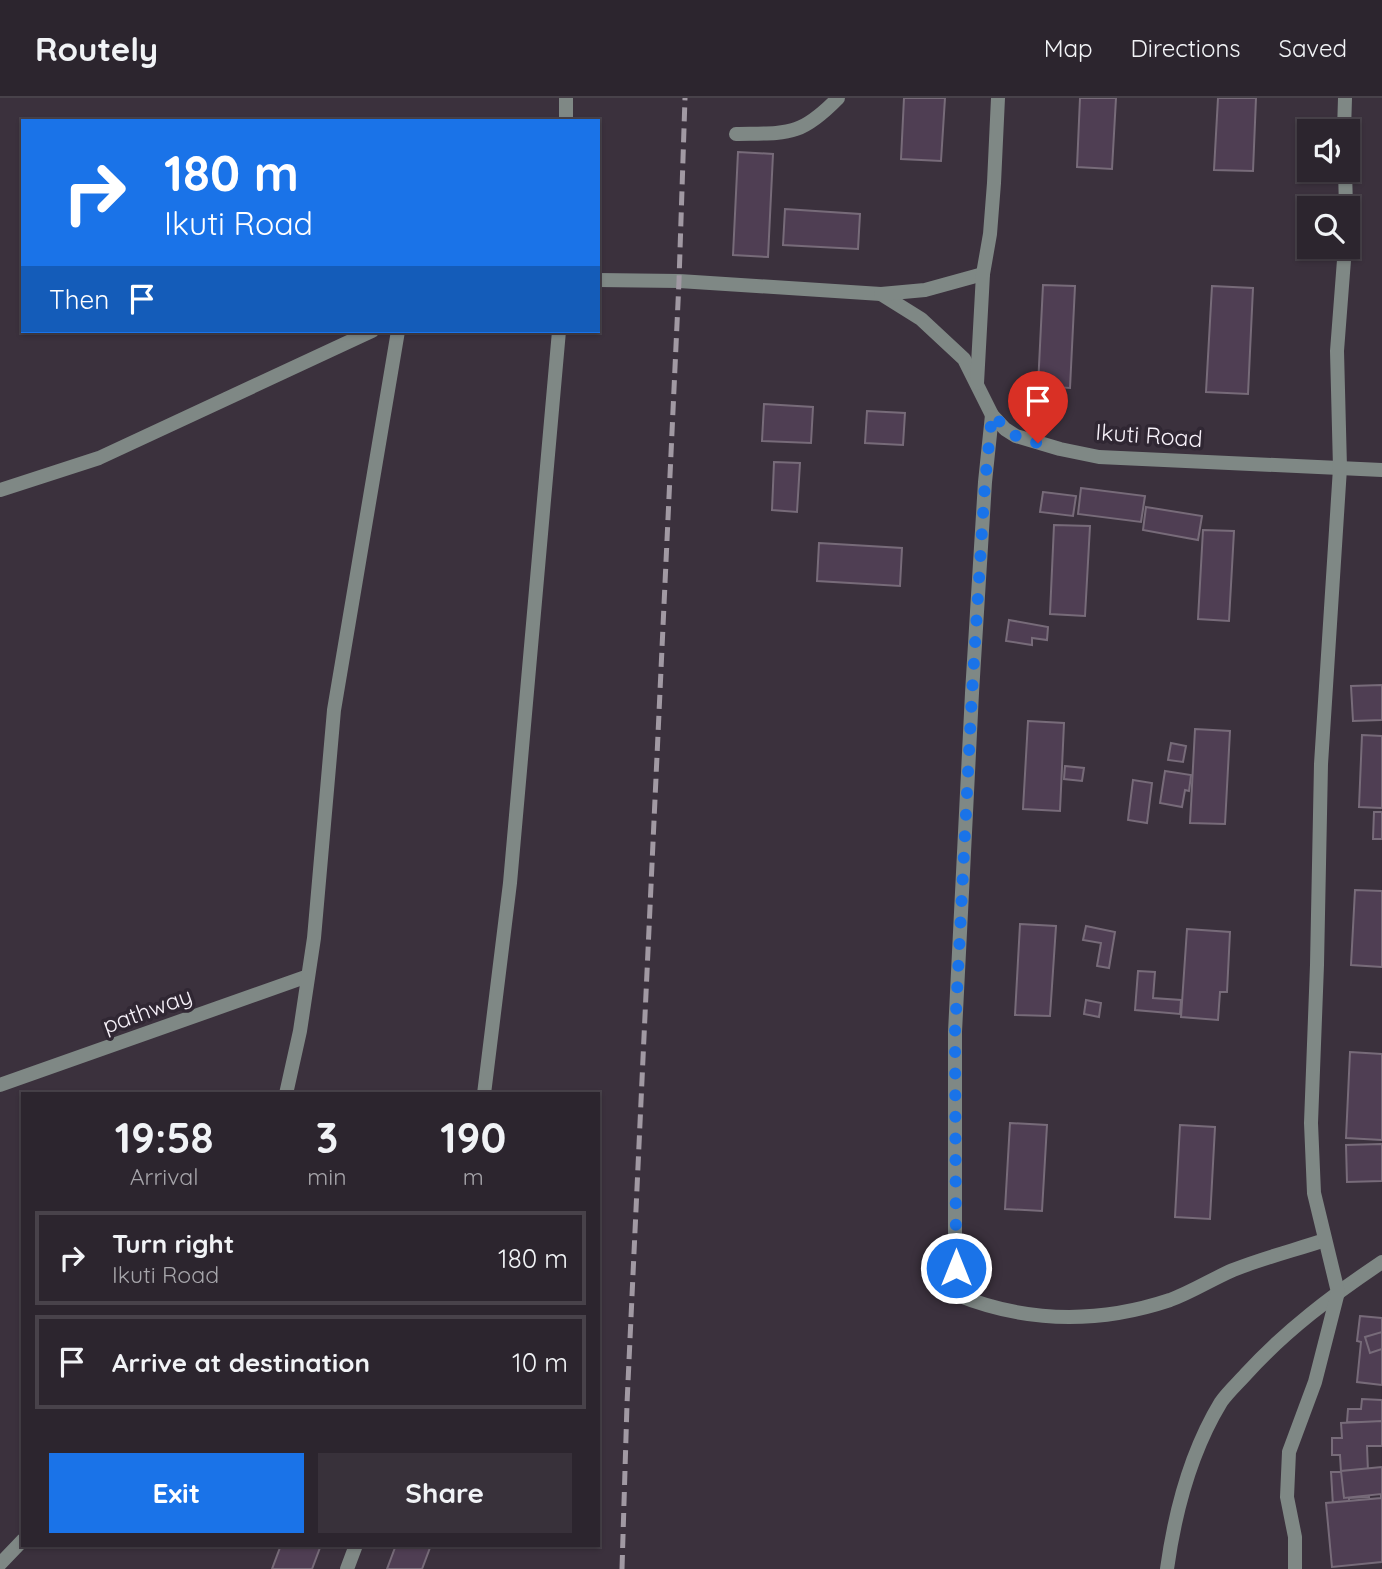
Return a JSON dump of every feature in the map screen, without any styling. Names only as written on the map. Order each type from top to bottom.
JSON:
[{"type":"street","points":[[566,98],[566,119]]},
{"type":"street","points":[[737,134],[794,131],[810,124],[838,98]]},
{"type":"street","name":"Ikuti Road","points":[[998,98],[977,384],[992,415],[1016,436],[1099,457],[1382,470]]},
{"type":"street","points":[[1344,119],[1345,98]]},
{"type":"street","points":[[1295,1569],[1295,1537],[1287,1497],[1289,1452],[1315,1382],[1338,1292],[1314,1193],[1311,1123],[1321,764],[1340,468],[1337,351],[1344,259]]},
{"type":"street","points":[[600,280],[679,281],[881,294],[925,290],[984,274]]},
{"type":"street","points":[[881,294],[921,319],[945,339],[964,359],[977,384]]},
{"type":"street","points":[[0,490],[99,458],[368,333]]},
{"type":"street","points":[[286,1092],[300,1031],[316,912],[334,710],[398,333]]},
{"type":"street","points":[[484,1092],[510,883],[548,430],[559,333]]},
{"type":"street","points":[[992,415],[985,482],[972,693],[956,1019],[956,1294],[987,1307],[1039,1316],[1077,1317],[1121,1311],[1172,1299],[1235,1270],[1325,1240]]},
{"type":"street","name":"pathway","points":[[0,1085],[308,976]]},
{"type":"street","points":[[1167,1569],[1172,1530],[1194,1455],[1222,1401],[1273,1345],[1338,1292],[1382,1262]]},
{"type":"street","points":[[0,1564],[21,1543]]},
{"type":"street","points":[[347,1569],[355,1547]]},
{"type":"building","points":[[904,98],[945,98],[941,161],[901,159]]},
{"type":"building","points":[[1080,98],[1116,98],[1112,169],[1077,167]]},
{"type":"building","points":[[1218,98],[1256,98],[1253,171],[1214,170]]},
{"type":"building","points":[[738,152],[773,154],[768,257],[733,255]]},
{"type":"building","points":[[785,209],[860,214],[858,249],[783,245]]},
{"type":"building","points":[[1043,285],[1075,286],[1070,388],[1038,386]]},
{"type":"building","points":[[1212,286],[1253,288],[1248,394],[1206,392]]},
{"type":"building","points":[[764,404],[813,407],[811,443],[762,441]]},
{"type":"building","points":[[867,411],[905,413],[903,445],[865,443]]},
{"type":"building","points":[[774,462],[800,463],[797,512],[772,510]]},
{"type":"building","points":[[1081,488],[1145,496],[1141,522],[1078,514]]},
{"type":"building","points":[[1043,492],[1076,496],[1073,516],[1040,512]]},
{"type":"building","points":[[1146,507],[1202,516],[1198,540],[1143,530]]},
{"type":"building","points":[[1054,525],[1090,526],[1085,616],[1050,614]]},
{"type":"building","points":[[1203,530],[1234,531],[1229,621],[1198,619]]},
{"type":"building","points":[[819,543],[902,548],[900,586],[817,581]]},
{"type":"building","points":[[1009,620],[1048,627],[1047,640],[1032,638],[1032,645],[1006,641]]},
{"type":"building","points":[[1382,685],[1382,720],[1353,721],[1351,686]]},
{"type":"building","points":[[1028,721],[1064,723],[1060,811],[1023,809]]},
{"type":"building","points":[[1195,729],[1230,731],[1225,824],[1190,823]]},
{"type":"building","points":[[1362,735],[1382,736],[1382,808],[1359,807]]},
{"type":"building","points":[[1171,743],[1186,746],[1183,762],[1168,760]]},
{"type":"building","points":[[1065,766],[1084,768],[1082,781],[1064,779]]},
{"type":"building","points":[[1165,771],[1191,775],[1189,791],[1185,790],[1182,807],[1160,803]]},
{"type":"building","points":[[1133,780],[1152,783],[1147,823],[1128,820]]},
{"type":"building","points":[[1374,812],[1382,812],[1382,839],[1373,839]]},
{"type":"building","points":[[1355,890],[1382,891],[1382,967],[1351,965]]},
{"type":"building","points":[[1020,924],[1056,926],[1050,1016],[1015,1015]]},
{"type":"building","points":[[1086,926],[1115,932],[1109,968],[1097,966],[1101,943],[1083,940]]},
{"type":"building","points":[[1187,929],[1230,932],[1227,992],[1220,992],[1218,1020],[1181,1017]]},
{"type":"building","points":[[1138,971],[1155,972],[1153,998],[1181,1000],[1180,1014],[1135,1010]]},
{"type":"building","points":[[1086,1000],[1101,1003],[1099,1017],[1084,1014]]},
{"type":"building","points":[[1350,1052],[1382,1054],[1382,1140],[1346,1138]]},
{"type":"building","points":[[1010,1123],[1047,1125],[1042,1211],[1005,1209]]},
{"type":"building","points":[[1180,1125],[1215,1127],[1210,1219],[1175,1217]]},
{"type":"building","points":[[1382,1144],[1382,1181],[1347,1182],[1346,1145]]},
{"type":"building","points":[[1360,1316],[1382,1318],[1382,1385],[1357,1382],[1361,1342],[1357,1341]]},
{"type":"building","points":[[1382,1332],[1382,1349],[1370,1353],[1365,1337]]},
{"type":"building","points":[[1362,1399],[1382,1400],[1382,1423],[1347,1422],[1348,1409],[1361,1409]]},
{"type":"building","points":[[1382,1421],[1382,1446],[1367,1446],[1369,1497],[1349,1498],[1349,1505],[1333,1506],[1331,1472],[1341,1472],[1340,1455],[1332,1455],[1332,1438],[1342,1438],[1341,1423]]},
{"type":"building","points":[[1382,1467],[1382,1562],[1332,1567],[1326,1503],[1381,1498],[1381,1494],[1344,1498],[1341,1471]]},
{"type":"building","points":[[280,1547],[320,1547],[312,1569],[272,1569]]},
{"type":"building","points":[[395,1547],[430,1547],[422,1569],[387,1569]]},
{"type":"railway","points":[[622,1569],[685,98]]},
{"type":"route","points":[[956,1268],[955,1032],[972,693],[985,482],[992,415],[1016,436],[1038,443]]}]
